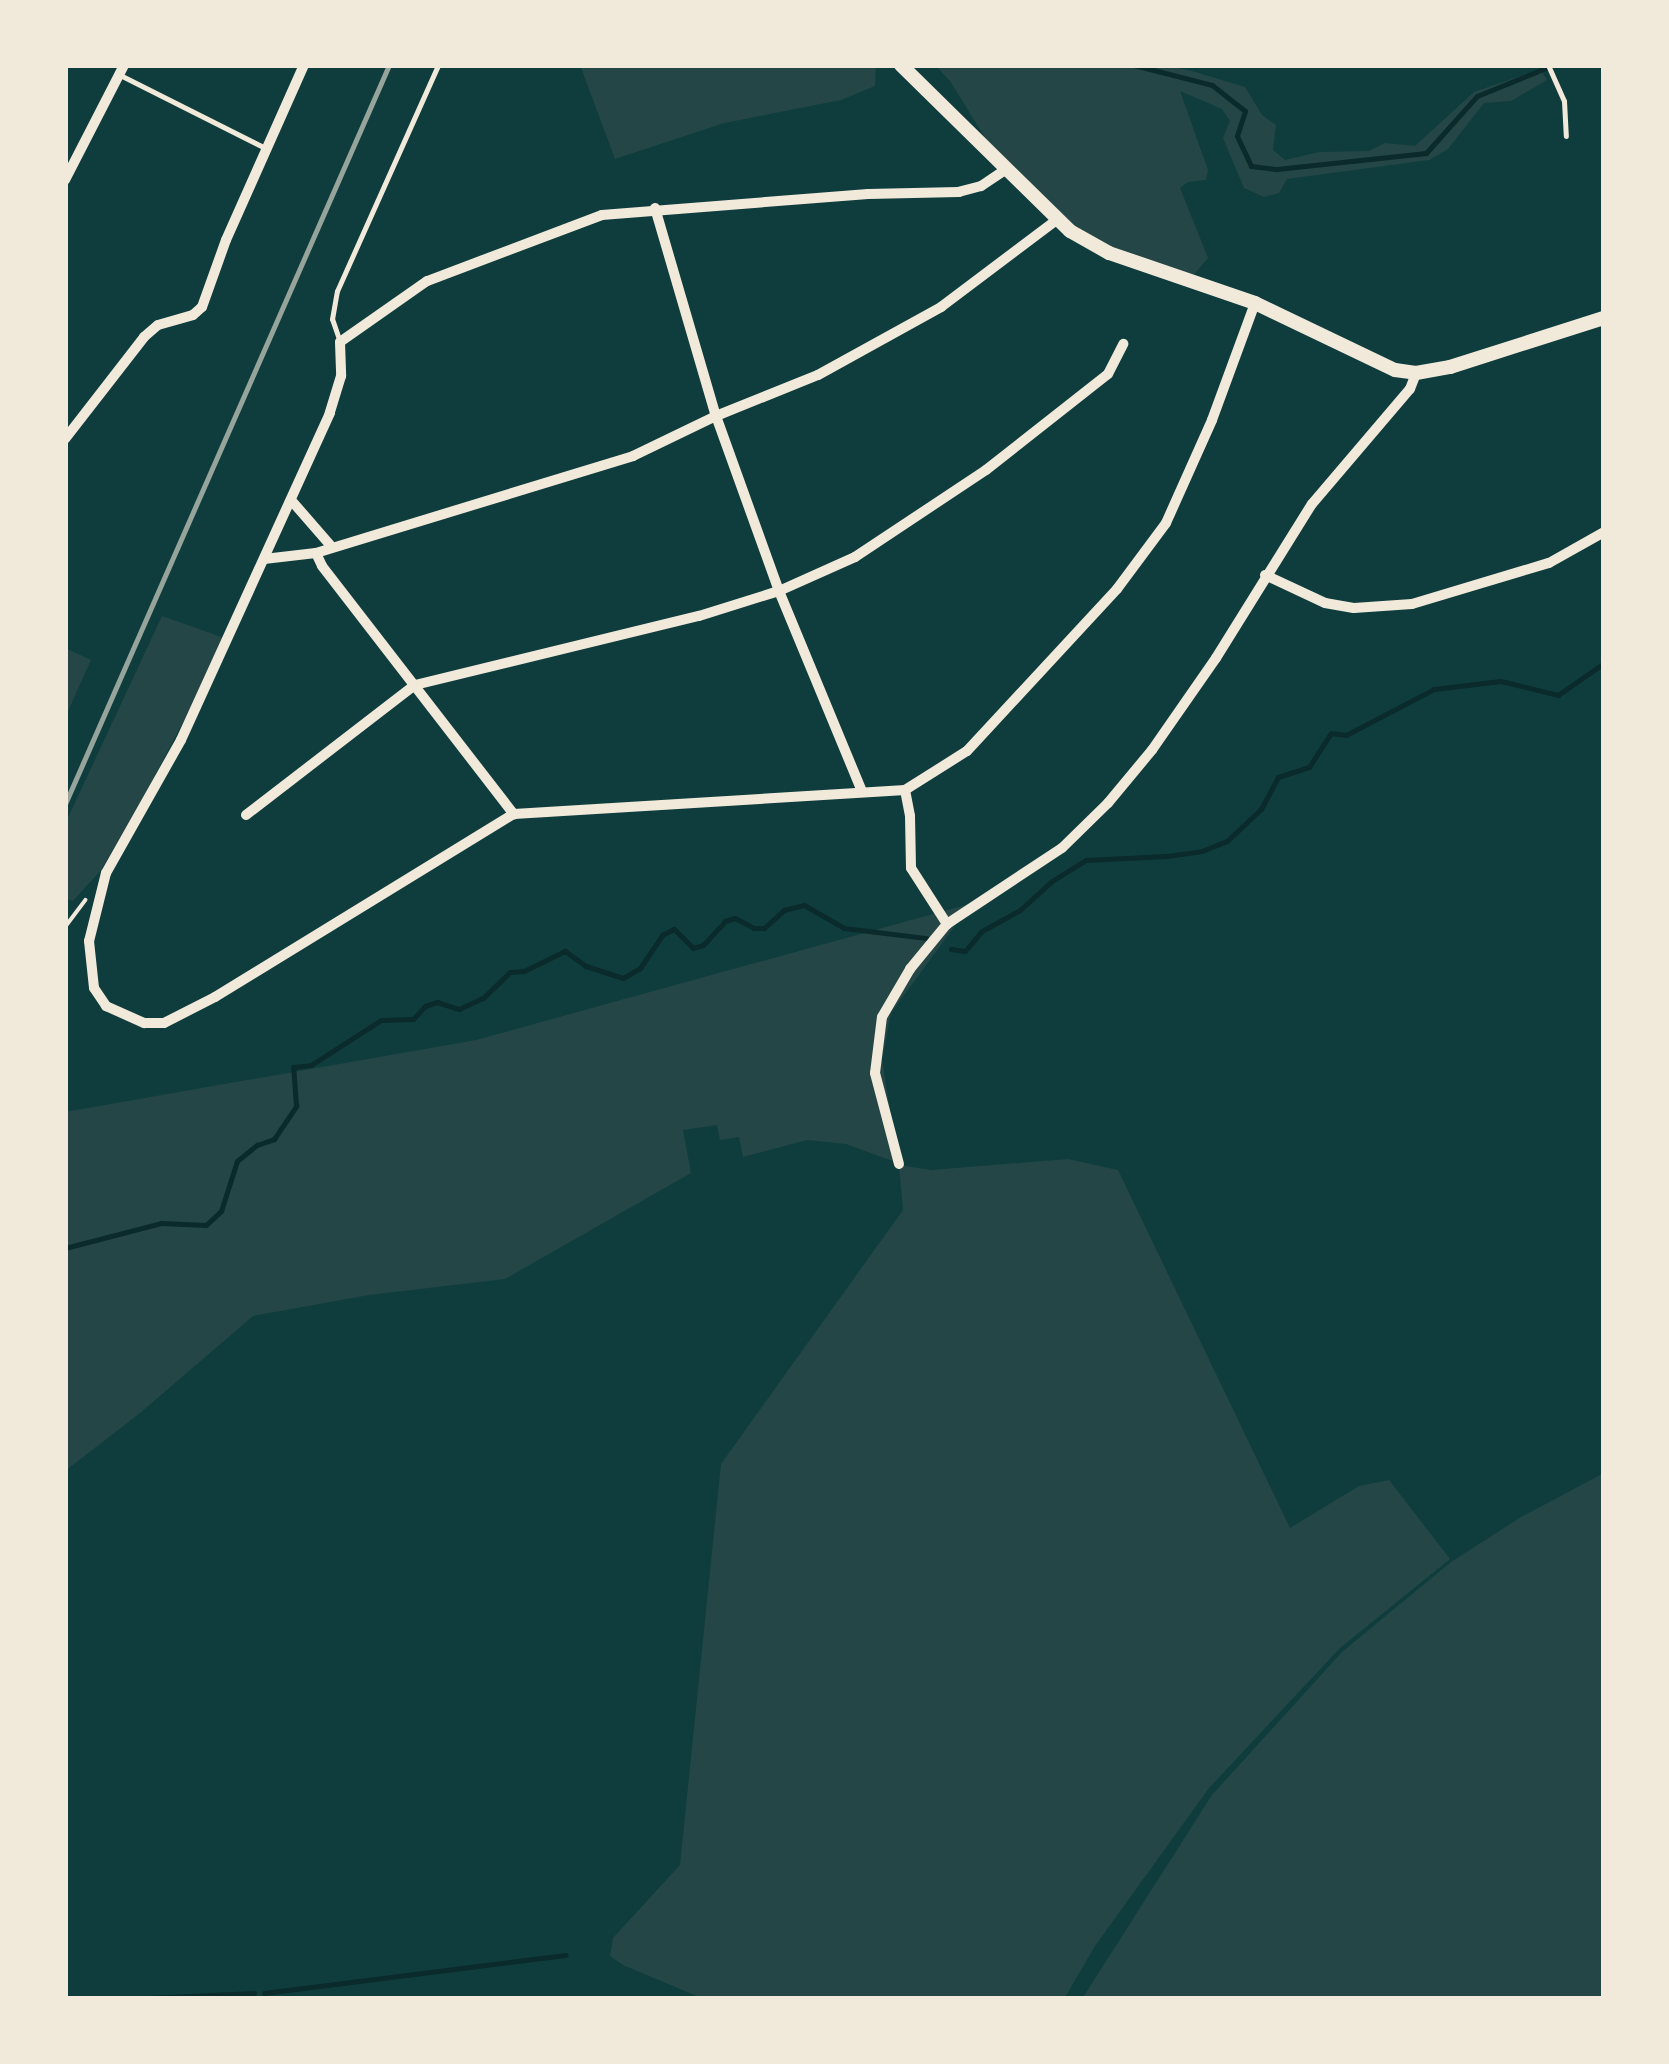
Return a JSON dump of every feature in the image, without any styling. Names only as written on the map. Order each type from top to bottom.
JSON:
[{"type":"street","points":[[65,439],[144,336],[158,325],[202,307],[304,65]]},
{"type":"street","points":[[902,65],[1055,221],[1109,253],[1254,303],[1368,359],[1416,373],[1450,367],[1604,318]]},
{"type":"street","points":[[65,180],[122,70]]},
{"type":"street","points":[[1005,170],[981,186],[959,192],[656,208],[602,215],[458,268],[394,301],[340,342],[342,376],[291,500],[181,740],[106,873],[89,941],[94,988],[106,1006],[144,1023],[164,1023],[216,997],[514,814],[905,790],[967,751],[1116,589],[1166,523],[1212,420],[1254,303]]},
{"type":"street","points":[[656,208],[716,416],[779,591],[862,792]]},
{"type":"street","points":[[264,559],[316,553],[633,456],[716,416],[818,375],[941,306],[1055,221]]},
{"type":"street","points":[[246,815],[415,685],[699,616],[779,591],[856,557],[986,470],[1108,374],[1123,344]]},
{"type":"street","points":[[899,1164],[875,1074],[882,1017],[910,969],[947,924],[1062,848],[1108,803],[1152,750],[1312,504],[1410,388],[1416,373]]},
{"type":"street","points":[[291,500],[331,546]]},
{"type":"street","points":[[1266,575],[1325,603],[1354,608],[1412,604],[1549,563],[1604,532]]},
{"type":"street","points":[[316,553],[322,566],[514,814]]},
{"type":"street","points":[[905,790],[911,868],[947,924]]},
{"type":"lane","points":[[340,342],[332,319],[337,291],[438,65]]},
{"type":"lane","points":[[1548,65],[1564,100],[1566,136]]},
{"type":"lane","points":[[122,70],[267,149]]},
{"type":"shaded area","points":[[580,65],[876,65],[875,86],[841,100],[724,123],[615,159]]},
{"type":"shaded area","points":[[935,65],[1166,65],[1192,71],[1245,87],[1262,115],[1276,125],[1273,150],[1285,160],[1319,152],[1369,151],[1385,143],[1415,146],[1474,92],[1540,69],[1547,80],[1511,101],[1484,103],[1448,149],[1429,160],[1287,179],[1279,193],[1264,197],[1244,188],[1223,138],[1230,121],[1222,109],[1180,91],[1208,170],[1206,180],[1188,182],[1180,188],[1208,258],[1190,279],[1097,247],[1005,170],[950,81]]},
{"type":"shaded area","points":[[162,616],[227,639],[137,809],[101,870],[73,901],[65,898],[65,824]]},
{"type":"shaded area","points":[[65,648],[91,660],[65,718]]},
{"type":"shaded area","points":[[991,898],[957,923],[891,1013],[882,1059],[898,1163],[846,1144],[807,1140],[743,1157],[739,1137],[720,1140],[717,1125],[683,1130],[691,1173],[505,1279],[369,1295],[253,1316],[65,1471],[65,1112],[476,1040]]},
{"type":"shaded area","points":[[1068,1159],[1118,1170],[1290,1528],[1359,1486],[1389,1480],[1450,1559],[1340,1648],[1209,1788],[1095,1946],[1064,1999],[704,1999],[623,1965],[610,1956],[613,1938],[680,1865],[721,1464],[903,1210],[899,1165],[931,1170]]},
{"type":"shaded area","points":[[1604,1473],[1604,1999],[1082,1999],[1212,1795],[1342,1652],[1451,1562],[1521,1517]]},
{"type":"waterway","points":[[1134,65],[1212,85],[1245,111],[1237,136],[1251,166],[1277,169],[1426,153],[1477,96],[1553,65]]},
{"type":"waterway","points":[[951,949],[965,951],[982,931],[1020,910],[1052,881],[1086,860],[1167,856],[1202,851],[1227,841],[1261,809],[1278,777],[1309,767],[1331,733],[1346,735],[1434,689],[1501,681],[1558,695],[1604,663]]},
{"type":"waterway","points":[[65,1248],[161,1223],[206,1225],[221,1211],[237,1161],[257,1145],[274,1139],[296,1106],[293,1067],[311,1065],[381,1020],[413,1019],[425,1006],[437,1002],[459,1009],[483,998],[510,972],[524,971],[565,951],[586,966],[623,978],[640,968],[662,935],[674,929],[693,948],[703,945],[725,921],[735,918],[754,928],[764,928],[784,910],[804,905],[844,928],[926,938]]},
{"type":"waterway","points":[[264,1993],[566,1955]]},
{"type":"waterway","points":[[126,1999],[254,1993]]},
{"type":"railway","points":[[65,804],[389,65]]}]
